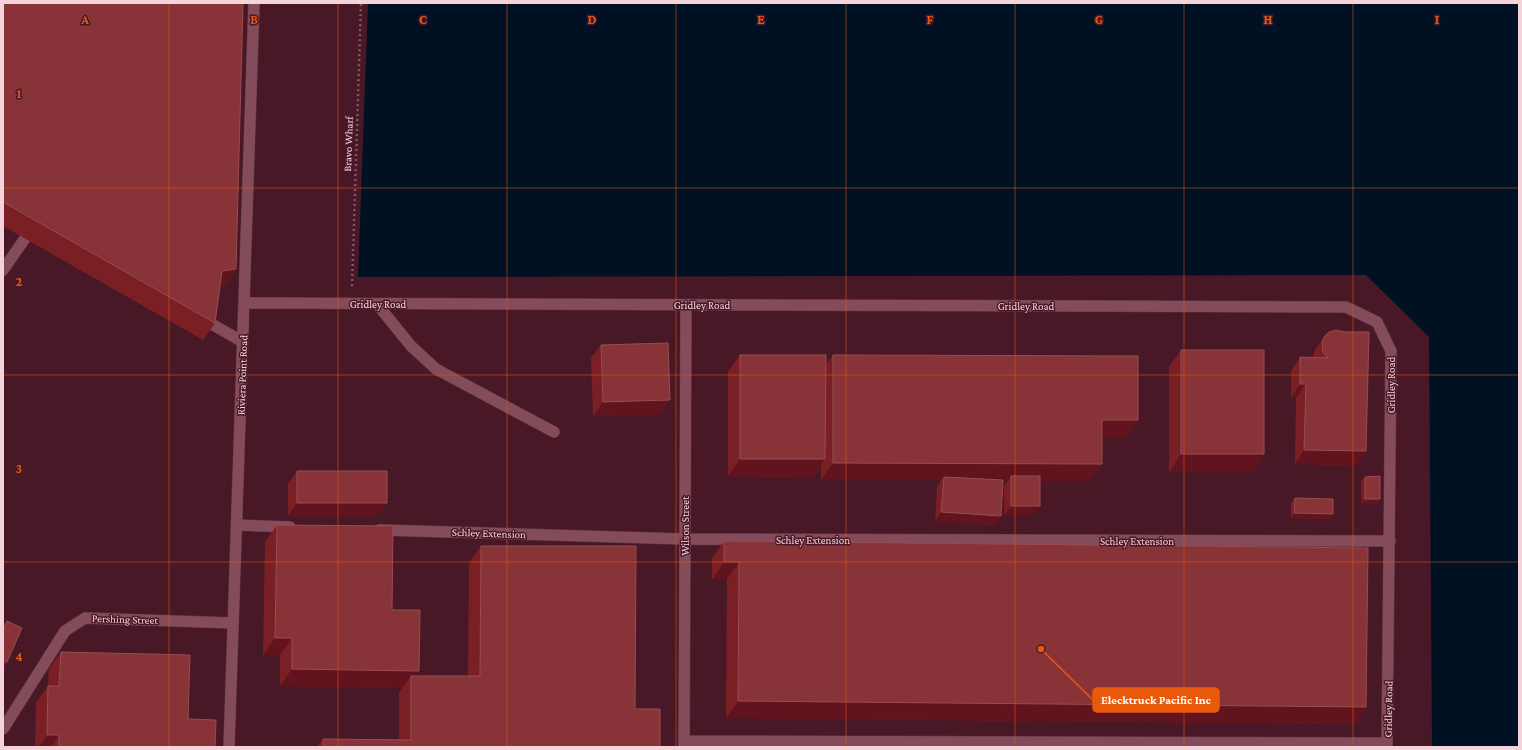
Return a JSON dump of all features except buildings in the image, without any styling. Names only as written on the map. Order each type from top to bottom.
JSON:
[{"type":"street","name":"Riviera Point Road","points":[[229,747],[254,3]]},
{"type":"street","points":[[3,270],[38,227],[22,218]]},
{"type":"street","name":"Gridley Road","points":[[244,303],[1346,307],[1377,322],[1391,351],[1387,745]]},
{"type":"street","points":[[376,304],[411,346],[436,368],[554,432]]},
{"type":"street","name":"Wilson Street","points":[[684,744],[686,305]]},
{"type":"street","points":[[192,313],[243,342]]},
{"type":"street","points":[[237,525],[301,527]]},
{"type":"street","name":"Schley Extension","points":[[365,529],[684,539],[1390,541]]},
{"type":"street","name":"Pershing Street","points":[[3,729],[65,631],[85,618],[233,622]]},
{"type":"street","points":[[684,744],[1387,745]]},
{"type":"path","name":"Bravo Wharf","points":[[352,286],[361,3]]},
{"type":"water","points":[[368,3],[1519,3],[1519,747],[1432,747],[1429,337],[1366,275],[358,277]]},
{"type":"place","name":"Elecktruck Pacific Inc","points":[[1041,649]]}]
